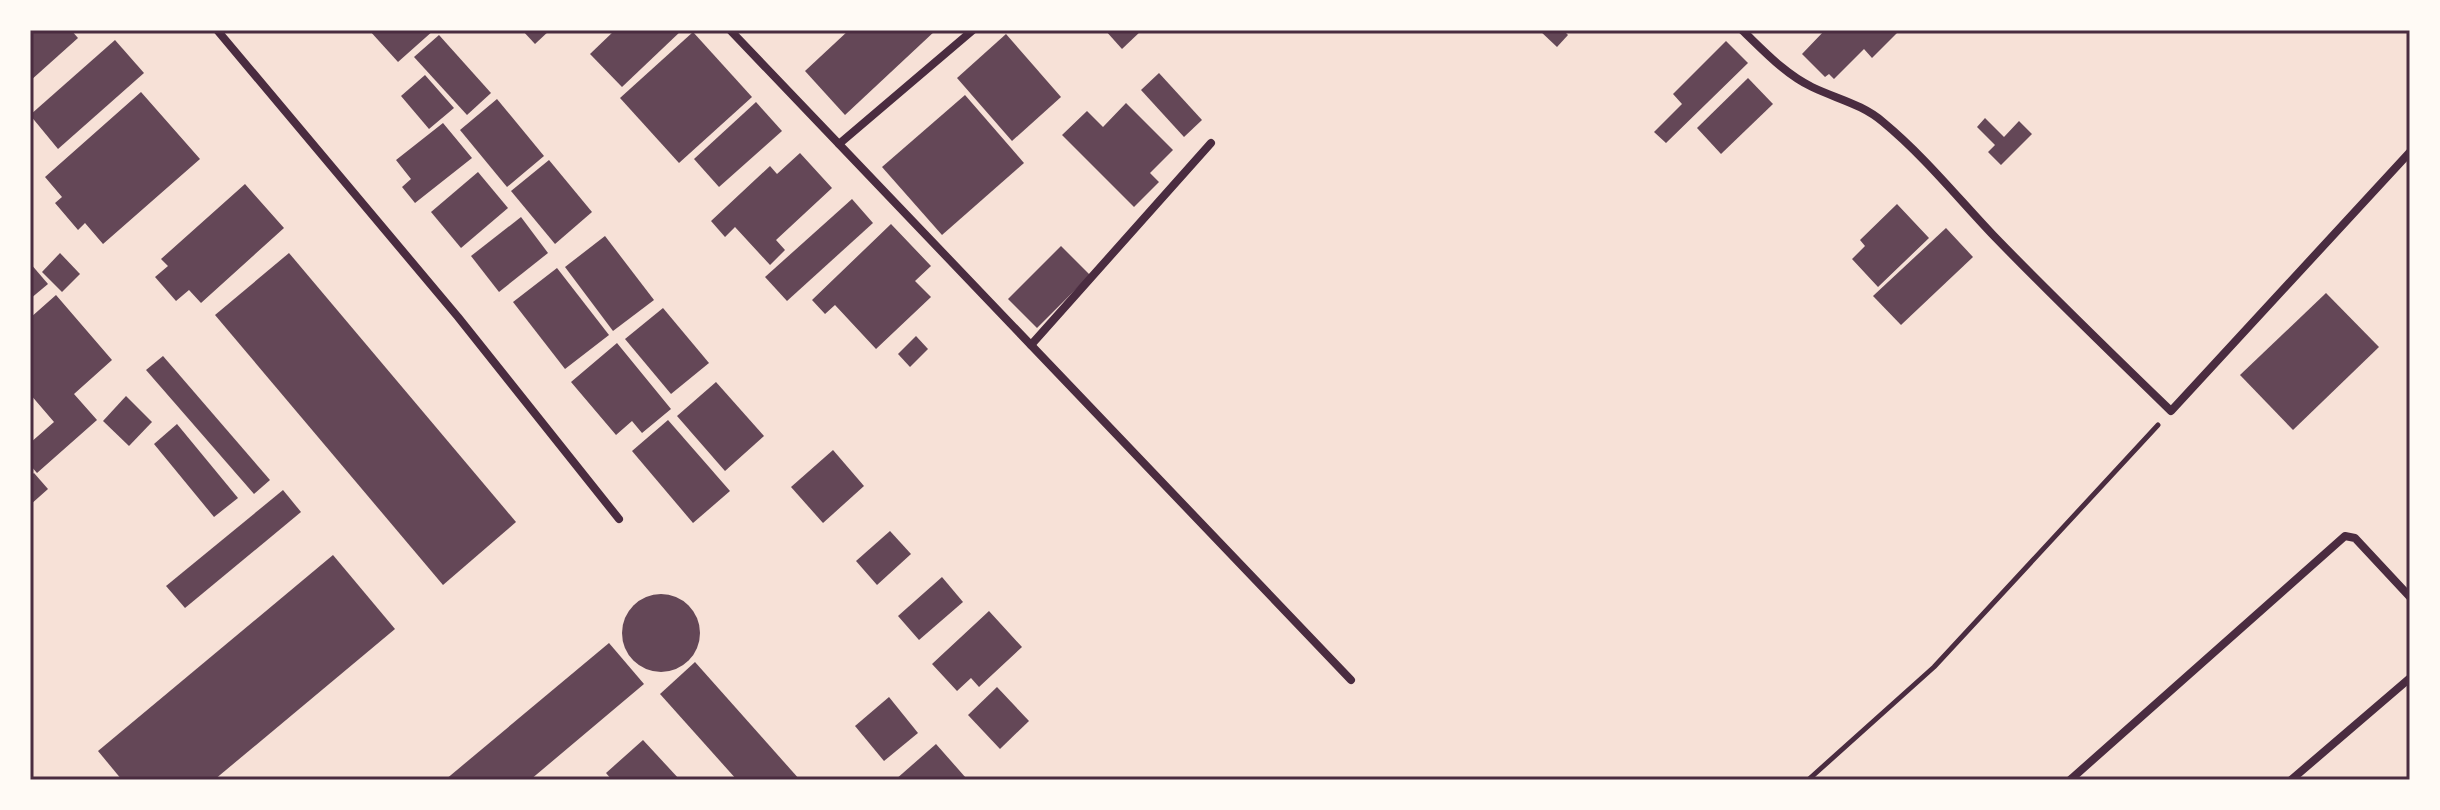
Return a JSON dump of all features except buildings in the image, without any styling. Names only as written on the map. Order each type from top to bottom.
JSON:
[{"type":"street","points":[[217,30],[458,317],[619,519]]},
{"type":"street","points":[[730,30],[1351,680]]},
{"type":"street","points":[[839,144],[973,30]]},
{"type":"street","points":[[1742,30],[1786,71],[1812,87],[1860,105],[1882,121],[1926,161],[1972,214],[2054,298],[2171,411],[2410,152]]},
{"type":"street","points":[[1031,345],[1211,143]]},
{"type":"street","points":[[2070,780],[2345,536],[2355,538],[2410,597]]},
{"type":"street","points":[[2291,780],[2410,678]]},
{"type":"path","points":[[1808,780],[1934,667],[2171,411]]}]
